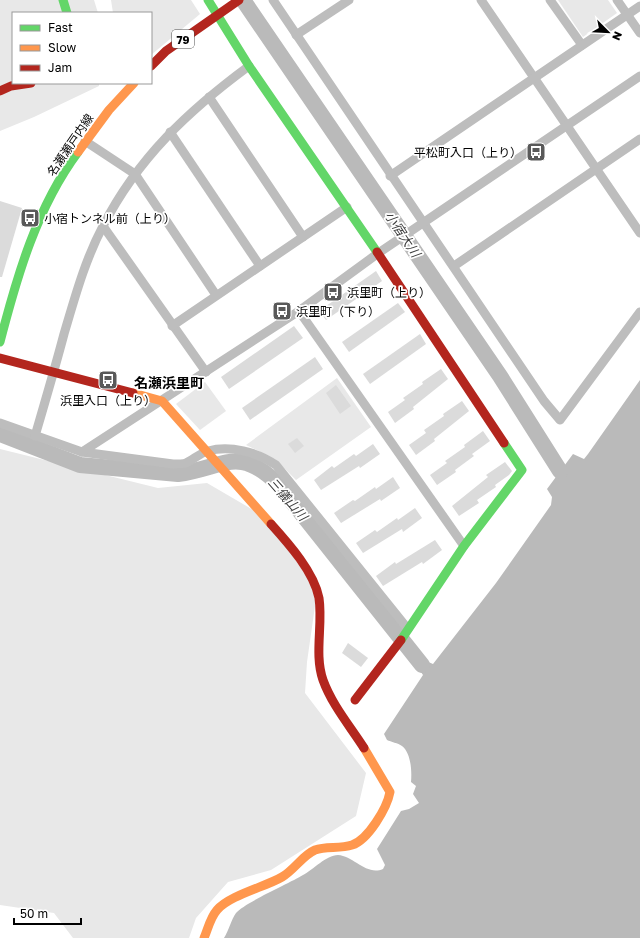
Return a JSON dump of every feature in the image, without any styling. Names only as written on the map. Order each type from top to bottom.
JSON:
[{"type":"street","points":[[63,0],[67,12]]},
{"type":"street","points":[[208,0],[249,66],[380,252],[522,470],[464,546],[396,646],[355,700]]},
{"type":"street","name":"79","points":[[152,65],[166,51],[239,0]]},
{"type":"street","points":[[273,0],[390,176],[454,266],[544,401],[560,420],[640,312]]},
{"type":"street","points":[[296,35],[349,0]]},
{"type":"street","points":[[481,0],[640,233]]},
{"type":"street","points":[[550,0],[582,45]]},
{"type":"street","points":[[617,0],[640,33]]},
{"type":"street","points":[[390,176],[640,6]]},
{"type":"street","points":[[35,436],[80,280],[103,226],[135,174],[170,132],[209,97],[249,66]]},
{"type":"street","points":[[82,452],[299,311],[380,252],[640,76]]},
{"type":"street","points":[[0,91],[11,86],[24,84]]},
{"type":"street","name":"名瀬瀬戸内線","points":[[0,342],[18,274],[43,213],[63,172],[109,110],[133,84]]},
{"type":"street","points":[[209,97],[303,237]]},
{"type":"street","points":[[170,132],[260,266]]},
{"type":"street","points":[[454,266],[640,139]]},
{"type":"street","points":[[85,141],[135,174],[216,295]]},
{"type":"street","points":[[172,326],[348,207]]},
{"type":"street","points":[[103,226],[172,326],[206,372]]},
{"type":"street","points":[[299,311],[464,546]]},
{"type":"street","points":[[0,358],[54,371],[162,401],[280,534],[314,580],[319,599],[319,653],[323,679],[335,704],[378,769],[390,792],[388,804],[375,823],[360,840],[352,845],[316,850],[282,877],[249,891],[218,909],[212,917],[204,938]]},
{"type":"street","points":[[0,423],[82,452],[173,464],[186,463],[208,453],[225,449],[245,451],[268,460],[276,465],[407,630]]},
{"type":"shaded area","points":[[0,0],[94,0],[98,12],[12,12],[12,84],[99,84],[99,86],[34,117],[0,131]]},
{"type":"shaded area","points":[[111,0],[191,0],[200,14],[152,54],[152,12],[113,12]]},
{"type":"shaded area","points":[[558,0],[608,0],[617,13],[583,37]]},
{"type":"shaded area","points":[[337,378],[371,427],[296,480],[275,459],[246,445]]},
{"type":"shaded area","points":[[640,380],[640,938],[224,938],[234,916],[241,909],[307,873],[329,857],[338,855],[344,856],[371,870],[383,869],[385,865],[377,849],[401,811],[409,809],[419,803],[413,794],[416,786],[411,782],[411,768],[405,749],[399,744],[387,740],[384,734],[423,675],[419,669],[426,661],[433,664],[496,583],[551,505],[552,497],[547,489],[573,454],[584,459]]},
{"type":"shaded area","points":[[205,382],[226,411],[200,430],[176,404]]},
{"type":"shaded area","points":[[0,449],[158,488],[207,483],[267,518],[317,592],[307,662],[305,693],[366,773],[356,816],[271,870],[228,882],[196,918],[189,938],[73,938],[54,913],[0,905]]},
{"type":"building","points":[[0,201],[22,208],[2,277],[0,277]]},
{"type":"building","points":[[376,271],[382,281],[326,320],[319,311]]},
{"type":"building","points":[[398,303],[405,312],[349,352],[342,342]]},
{"type":"building","points":[[294,326],[303,338],[229,389],[221,377]]},
{"type":"building","points":[[420,334],[426,344],[370,384],[363,374]]},
{"type":"building","points":[[315,357],[323,369],[250,420],[242,408]]},
{"type":"building","points":[[441,369],[448,379],[413,407],[414,409],[395,423],[388,412],[405,400],[403,398],[423,384],[422,382]]},
{"type":"building","points":[[336,385],[351,406],[340,414],[326,393]]},
{"type":"building","points":[[462,401],[469,411],[434,439],[435,441],[416,455],[409,445],[426,433],[424,430],[444,416],[443,414]]},
{"type":"building","points":[[483,431],[490,441],[472,454],[474,456],[455,470],[456,472],[437,485],[430,475],[447,463],[445,461],[465,447],[464,445]]},
{"type":"building","points":[[297,438],[304,446],[295,453],[288,444]]},
{"type":"building","points":[[373,444],[380,454],[360,468],[359,466],[321,490],[314,480],[332,466],[334,468],[354,454],[356,456]]},
{"type":"building","points":[[505,462],[512,471],[509,475],[495,485],[496,487],[477,500],[479,503],[459,516],[452,506],[488,477],[486,475]]},
{"type":"building","points":[[393,477],[400,488],[381,501],[380,499],[341,523],[334,513],[375,487],[376,489]]},
{"type":"building","points":[[415,508],[422,518],[403,532],[402,529],[363,553],[356,543],[375,530],[377,532],[397,518],[398,520]]},
{"type":"building","points":[[435,540],[442,550],[423,564],[422,562],[383,586],[376,576],[395,562],[396,564]]},
{"type":"building","points":[[348,643],[368,658],[361,667],[342,653]]},
{"type":"waterway","name":"小宿大川","points":[[243,0],[500,376],[560,471]]},
{"type":"waterway","name":"三儀山川","points":[[0,434],[80,465],[178,474],[230,462],[241,462],[252,465],[265,473],[279,485],[422,665]]},
{"type":"traffic: fast","points":[[63,0],[67,12]]},
{"type":"traffic: fast","points":[[208,0],[249,66],[377,252]]},
{"type":"traffic: fast","points":[[0,342],[21,267],[30,243],[51,196],[78,152]]},
{"type":"traffic: fast","points":[[401,640],[464,546],[522,470],[504,443]]},
{"type":"traffic: slow","points":[[78,152],[109,110],[133,84]]},
{"type":"traffic: slow","points":[[133,393],[162,401],[271,524]]},
{"type":"traffic: slow","points":[[204,938],[209,924],[217,910],[230,900],[282,877],[291,871],[306,855],[315,850],[343,847],[358,842],[376,823],[385,806],[390,792],[364,748]]},
{"type":"traffic: jam","points":[[152,65],[166,51],[239,0]]},
{"type":"traffic: jam","points":[[0,91],[11,86],[24,84]]},
{"type":"traffic: jam","points":[[377,252],[504,443]]},
{"type":"traffic: jam","points":[[0,358],[133,393]]},
{"type":"traffic: jam","points":[[271,524],[300,559],[312,578],[319,598],[319,660],[323,680],[336,707],[364,748]]},
{"type":"traffic: jam","points":[[355,700],[401,640]]},
{"type":"place","name":"平松町入口（上り）","points":[[536,152]]},
{"type":"place","name":"小宿トンネル前（上り）","points":[[30,218]]},
{"type":"place","name":"浜里町（上り）","points":[[333,292]]},
{"type":"place","name":"浜里町（下り）","points":[[282,311]]},
{"type":"place","name":"浜里入口（上り）","points":[[108,380]]},
{"type":"district","name":"名瀬浜里町","points":[[169,382]]}]
